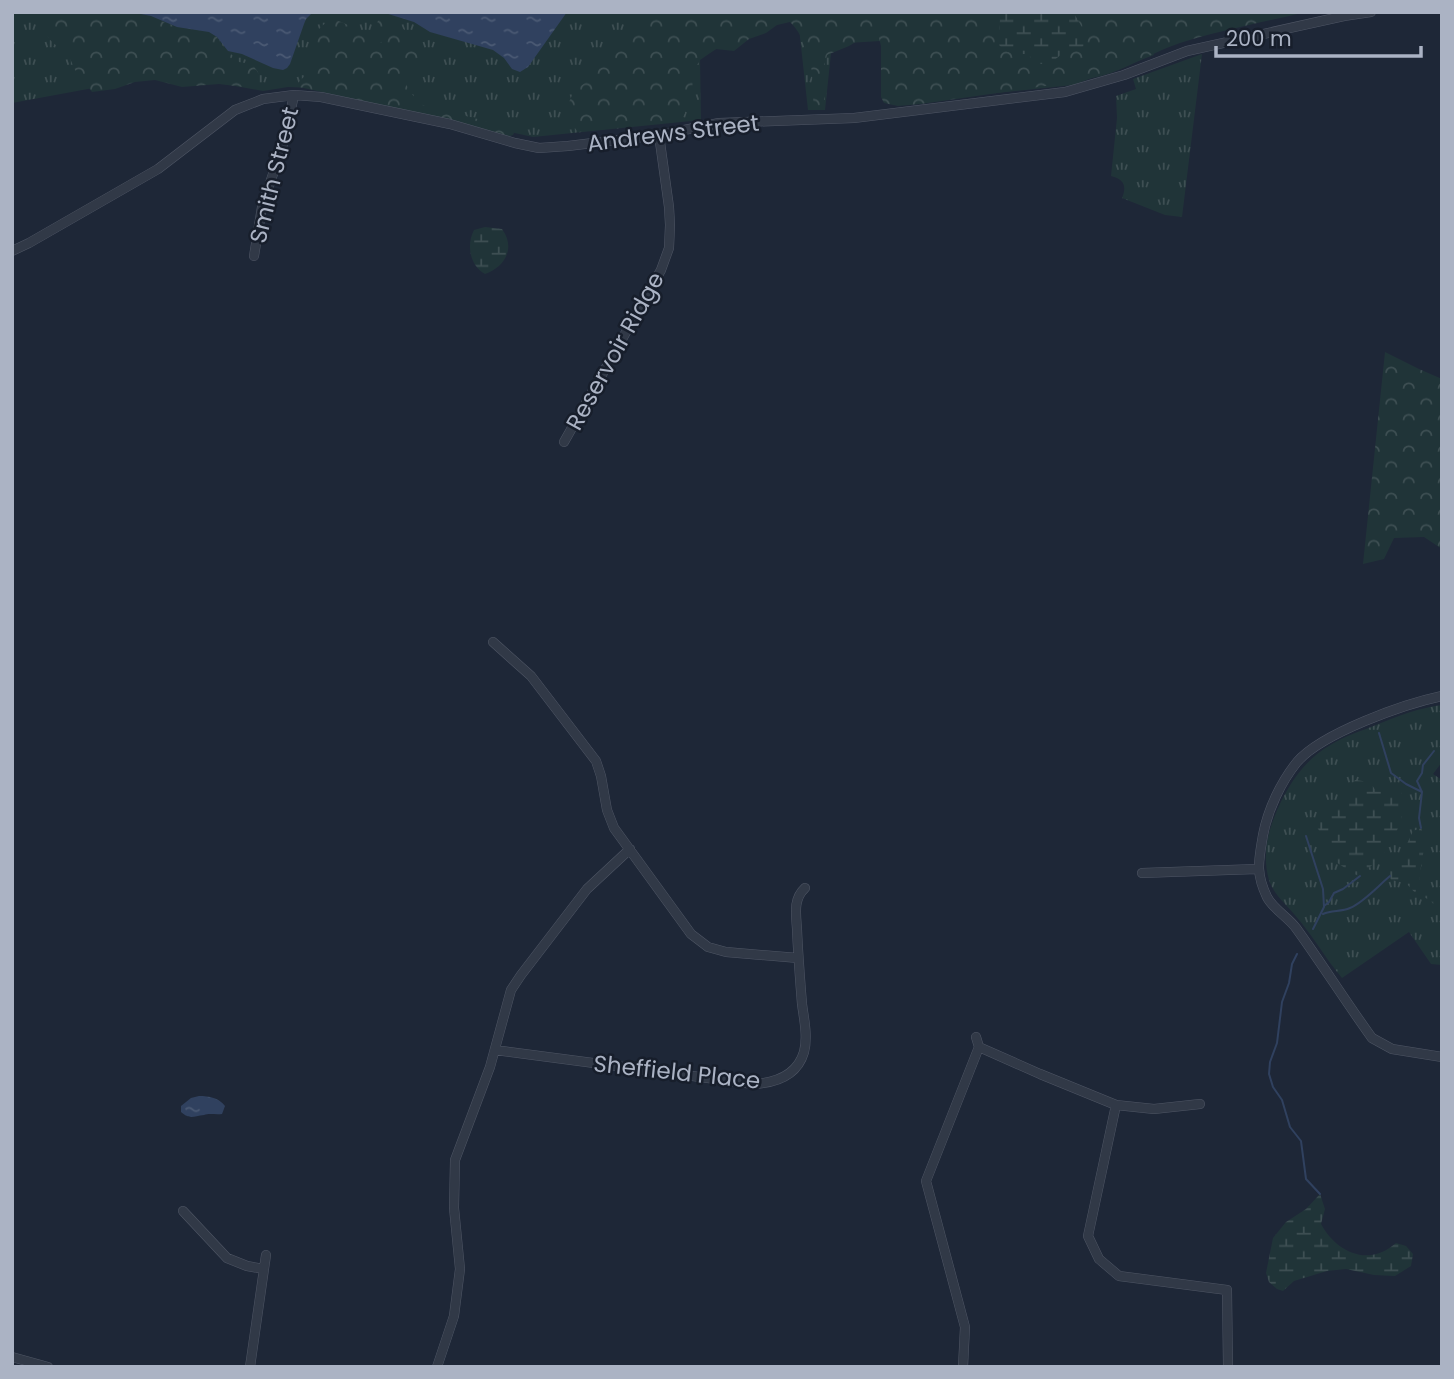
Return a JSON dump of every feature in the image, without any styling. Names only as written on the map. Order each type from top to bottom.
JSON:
[{"type":"street","name":"Andrews Street","points":[[12,251],[158,169],[235,110],[263,99],[294,95],[321,97],[539,148],[568,146],[659,135],[719,123],[854,118],[1065,92],[1124,75],[1187,51],[1371,12]]},
{"type":"street","name":"Smith Street","points":[[254,256],[262,208],[285,138],[294,95]]},
{"type":"street","name":"Reservoir Ridge","points":[[564,442],[661,271],[669,248],[669,207],[659,135]]},
{"type":"street","points":[[492,642],[531,676],[596,761],[614,828],[691,934],[708,947],[726,952],[798,958]]},
{"type":"street","points":[[1442,696],[1416,702],[1374,718],[1316,745],[1298,762],[1279,790],[1265,826],[1257,869],[1268,899],[1293,925],[1372,1038],[1392,1049],[1442,1057]]},
{"type":"street","points":[[437,1367],[454,1316],[460,1269],[454,1208],[455,1160],[495,1050],[511,990],[587,890],[630,849]]},
{"type":"street","points":[[1142,873],[1257,869]]},
{"type":"street","name":"Sheffield Place","points":[[495,1050],[753,1084],[772,1083],[784,1077],[795,1068],[804,1054],[806,1037],[796,904],[798,894],[805,888]]},
{"type":"street","points":[[963,1367],[965,1327],[926,1181],[977,1042],[1040,1074],[1116,1105],[1154,1110],[1200,1104]]},
{"type":"street","points":[[1116,1105],[1088,1236],[1099,1259],[1119,1276],[1227,1290],[1228,1367]]},
{"type":"street","points":[[183,1211],[227,1258],[264,1269]]},
{"type":"street","points":[[250,1367],[266,1255]]},
{"type":"street","points":[[12,1357],[48,1367]]},
{"type":"green space","points":[[12,12],[1124,12],[1154,55],[1073,85],[890,104],[896,40],[832,44],[825,110],[808,110],[798,19],[767,21],[700,58],[701,120],[533,137],[314,88],[288,87],[263,91],[169,74],[12,103]]},
{"type":"green space","points":[[28,12],[131,12],[151,16],[168,24],[209,32],[217,37],[239,62],[252,64],[258,72],[259,82],[252,88],[219,84],[182,87],[155,80],[92,92],[76,72],[68,54],[53,43]]},
{"type":"green space","points":[[657,12],[997,12],[1000,20],[998,44],[1003,48],[1009,52],[1027,54],[1030,58],[1057,59],[1063,53],[1081,48],[1079,22],[1073,12],[1306,12],[1180,43],[1098,77],[898,106],[884,103],[881,97],[881,46],[875,35],[864,37],[827,55],[821,77],[823,105],[814,106],[810,60],[802,39],[790,22],[777,25],[766,33],[749,39],[734,51],[716,49],[700,60],[694,70],[692,89],[686,99],[685,113],[681,120],[578,132],[568,109],[574,91],[624,47]]},
{"type":"green space","points":[[997,12],[1073,12],[1084,32],[1085,46],[1063,53],[1052,62],[1038,64],[1027,54],[1005,51],[998,44],[1000,20]]},
{"type":"green space","points":[[332,19],[347,24],[381,43],[383,39],[376,27],[380,19],[402,27],[423,59],[423,68],[411,72],[405,80],[408,89],[419,103],[501,125],[512,129],[513,135],[507,137],[299,87],[299,82],[314,65],[310,45],[313,37]]},
{"type":"green space","points":[[1202,54],[1182,217],[1165,215],[1122,198],[1123,184],[1111,176],[1117,118],[1116,96],[1136,89],[1133,79]]},
{"type":"green space","points":[[485,227],[502,229],[508,250],[503,262],[485,274],[473,261],[470,242],[474,230]]},
{"type":"green space","points":[[1385,352],[1442,379],[1442,549],[1424,537],[1394,538],[1384,559],[1363,564]]},
{"type":"green space","points":[[1442,705],[1442,762],[1433,774],[1442,780],[1442,965],[1431,964],[1409,932],[1342,978],[1271,885],[1266,856],[1267,841],[1274,818],[1284,796],[1304,766],[1322,750],[1342,738],[1392,718]]},
{"type":"green space","points":[[1355,780],[1370,782],[1376,791],[1400,791],[1404,805],[1400,824],[1390,843],[1381,857],[1360,876],[1330,858],[1328,846],[1317,827],[1319,808],[1339,806]]},
{"type":"green space","points":[[1421,828],[1425,842],[1419,879],[1433,896],[1442,899],[1442,916],[1431,901],[1418,896],[1406,883],[1391,880],[1388,869],[1400,859],[1413,831]]},
{"type":"green space","points":[[1320,1194],[1325,1209],[1321,1224],[1339,1245],[1355,1254],[1373,1255],[1396,1243],[1406,1246],[1413,1254],[1411,1266],[1395,1276],[1346,1269],[1327,1271],[1294,1281],[1283,1291],[1277,1289],[1269,1282],[1266,1273],[1273,1238],[1286,1222],[1306,1209]]},
{"type":"water","points":[[131,12],[313,12],[306,19],[290,64],[283,70],[228,51],[217,37],[209,32],[177,27],[151,16]]},
{"type":"water","points":[[382,12],[567,12],[528,67],[520,72],[512,69],[504,58],[493,50],[430,32],[414,22]]},
{"type":"water","points":[[199,1096],[220,1101],[225,1106],[222,1114],[192,1117],[181,1112],[181,1106],[191,1098]]},
{"type":"waterway","points":[[1379,733],[1391,773],[1422,792]]},
{"type":"waterway","points":[[1421,828],[1419,818],[1422,792],[1417,781],[1423,765],[1434,751]]},
{"type":"waterway","points":[[1306,836],[1323,889],[1324,907],[1313,929]]},
{"type":"waterway","points":[[1324,906],[1334,893],[1360,876]]},
{"type":"waterway","points":[[1323,914],[1355,905],[1390,876]]},
{"type":"waterway","points":[[1297,954],[1282,1002],[1277,1043],[1269,1074],[1273,1087],[1282,1100],[1290,1127],[1301,1141],[1306,1179],[1320,1194]]}]
